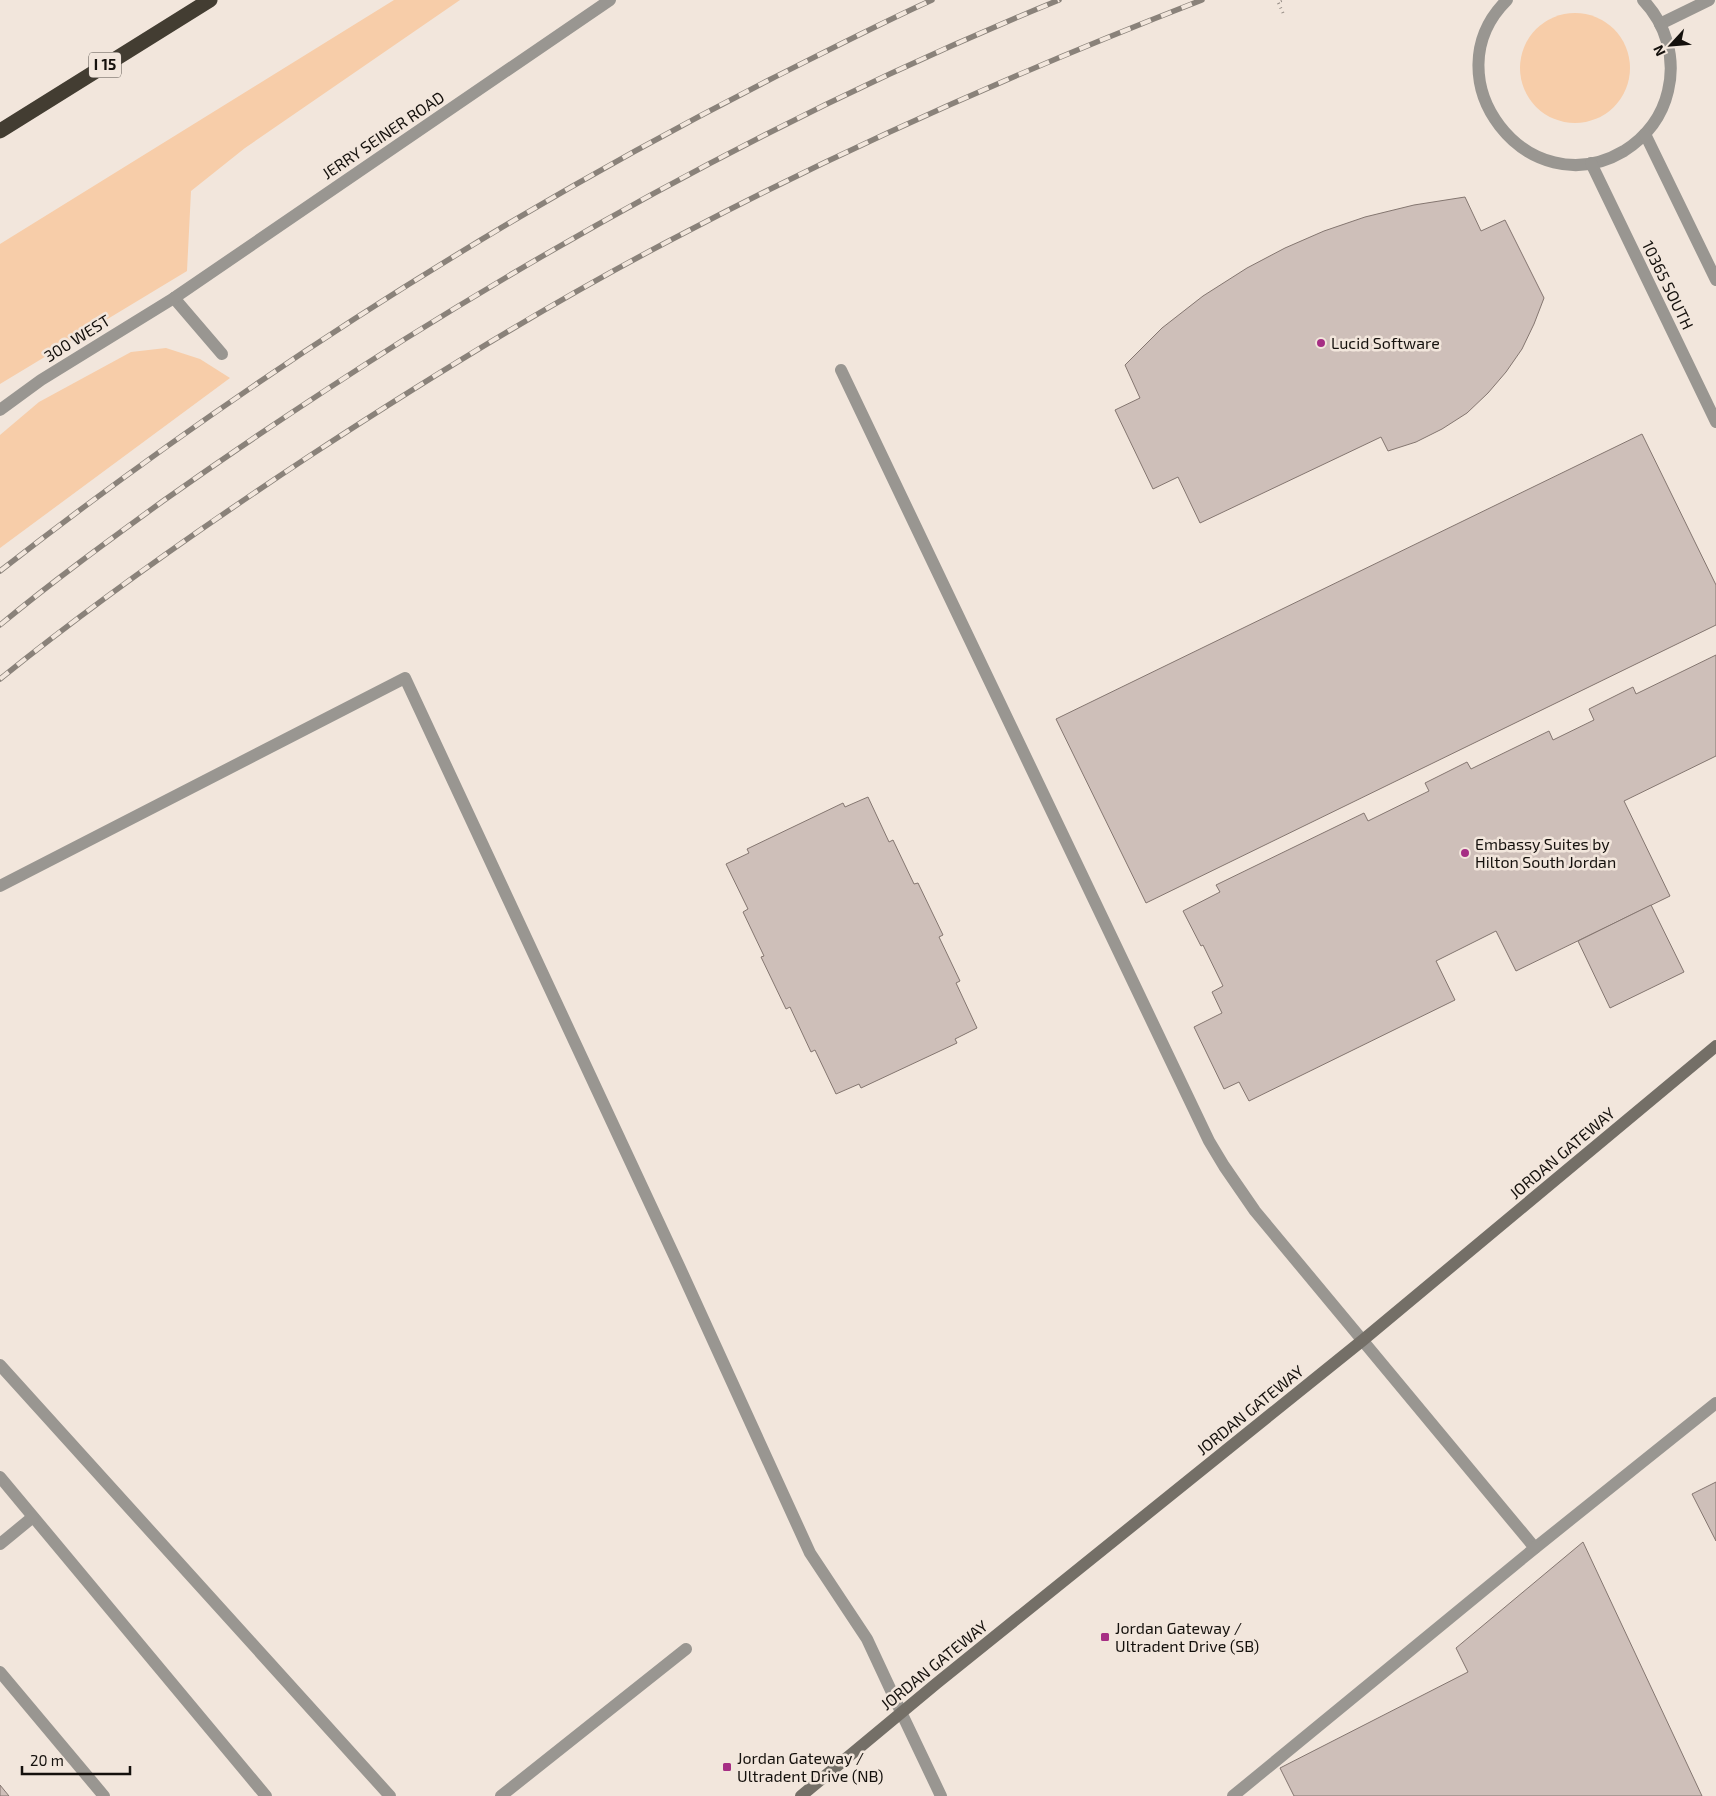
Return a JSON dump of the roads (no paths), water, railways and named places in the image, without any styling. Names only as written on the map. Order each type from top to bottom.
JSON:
[{"type":"highway","name":"I 15","points":[[0,131],[210,0]]},
{"type":"main road","name":"JORDAN GATEWAY","points":[[801,1796],[901,1712],[1363,1340],[1716,1046]]},
{"type":"street","name":"JERRY SEINER ROAD","points":[[174,298],[610,0]]},
{"type":"street","points":[[1507,0],[1491,21],[1486,32],[1480,54],[1479,76],[1481,90],[1489,110],[1516,145],[1536,156],[1557,163],[1591,163],[1620,153],[1638,142],[1659,116],[1670,82],[1671,59],[1669,47],[1660,24],[1643,0]]},
{"type":"street","points":[[1660,24],[1709,0]]},
{"type":"street","points":[[1645,134],[1716,280]]},
{"type":"street","name":"10365 SOUTH","points":[[1591,163],[1716,422]]},
{"type":"street","points":[[174,298],[222,354]]},
{"type":"street","name":"300 WEST","points":[[0,410],[41,380],[174,298]]},
{"type":"street","points":[[840,370],[1209,1141],[1255,1211],[1535,1548]]},
{"type":"street","points":[[0,886],[405,678],[679,1266],[810,1553],[867,1638],[941,1796]]},
{"type":"street","points":[[0,1365],[390,1796]]},
{"type":"street","points":[[1233,1796],[1535,1548],[1716,1403]]},
{"type":"street","points":[[0,1477],[266,1796]]},
{"type":"street","points":[[0,1544],[33,1517]]},
{"type":"street","points":[[501,1796],[686,1649]]},
{"type":"street","points":[[0,1672],[104,1796]]},
{"type":"railway","points":[[0,571],[183,435],[277,370],[373,307],[470,247],[668,133],[870,29],[932,0]]},
{"type":"railway","points":[[0,625],[101,546],[223,459],[374,359],[483,291],[643,199],[807,114],[890,74],[1059,0]]},
{"type":"railway","points":[[0,679],[114,591],[271,481],[450,367],[591,283],[751,199],[877,138],[1006,80],[1202,0]]},
{"type":"place","name":"Lucid Software","points":[[1321,343]]},
{"type":"place","name":"Embassy Suites by Hilton South Jordan","points":[[1465,853]]},
{"type":"place","name":"Jordan Gateway / Ultradent Drive (SB)","points":[[1105,1637]]},
{"type":"place","name":"Jordan Gateway / Ultradent Drive (NB)","points":[[727,1767]]}]
